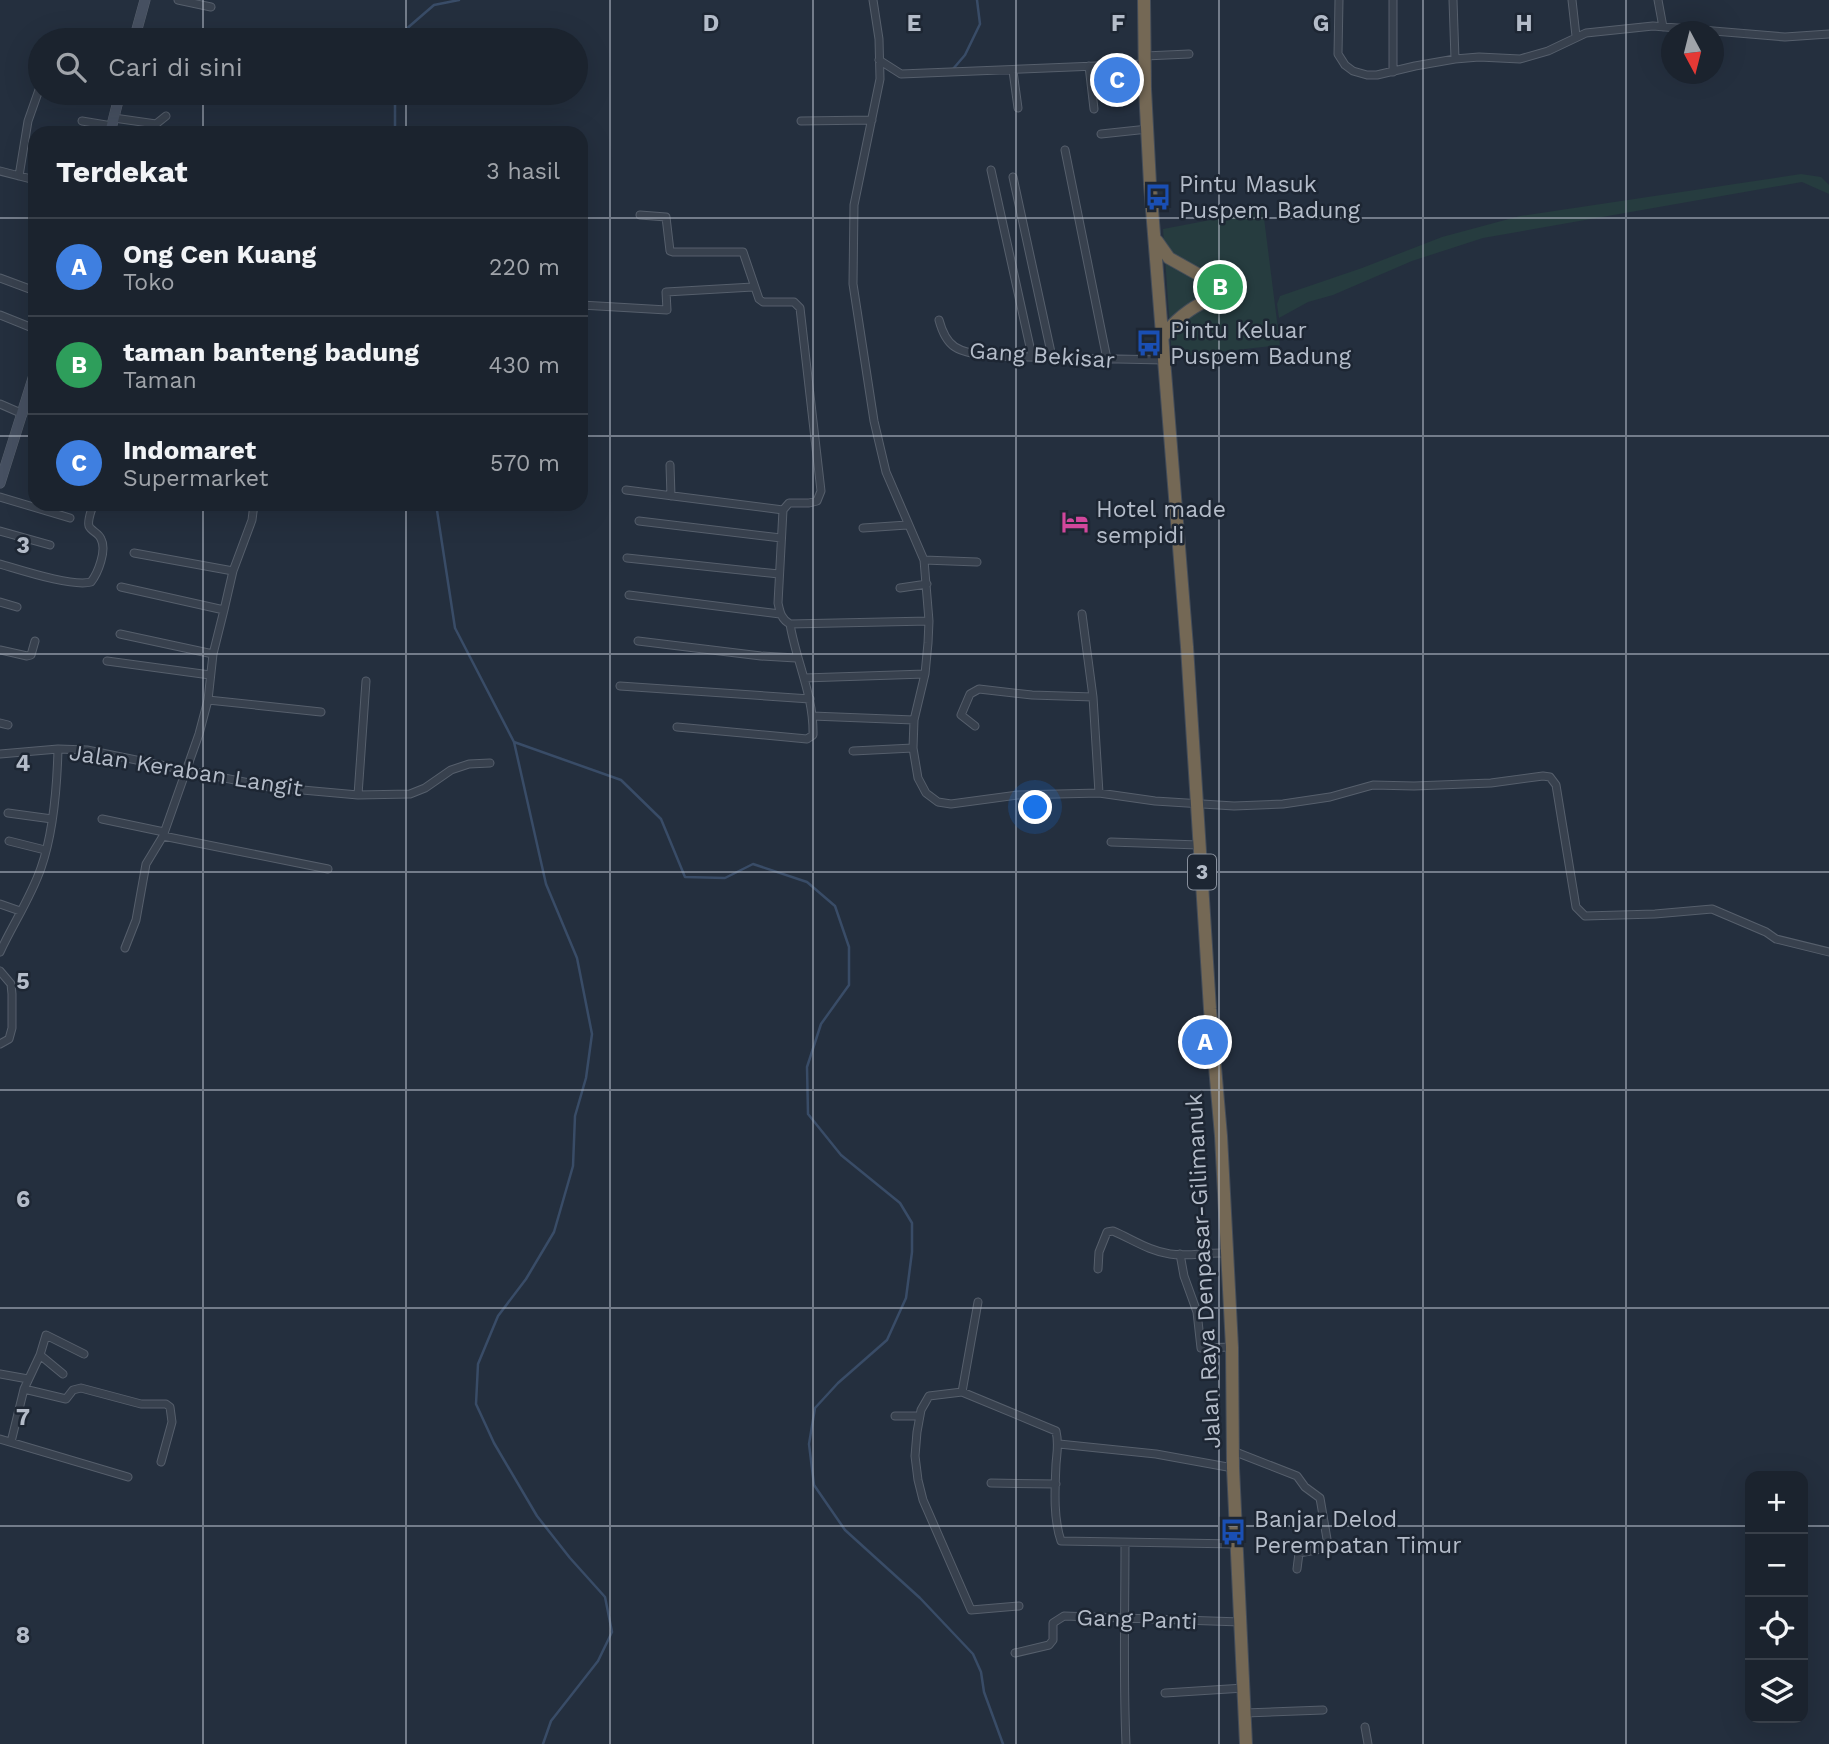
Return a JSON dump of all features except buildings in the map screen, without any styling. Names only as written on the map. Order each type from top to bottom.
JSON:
[{"type":"highway","name":"Jalan Raya Denpasar-Gilimanuk","points":[[1144,0],[1154,235],[1187,647],[1221,1136],[1232,1348],[1232,1451],[1246,1744]]},
{"type":"highway","points":[[1154,235],[1159,247],[1169,258],[1210,281]]},
{"type":"highway","points":[[1162,338],[1171,324],[1182,315],[1210,299]]},
{"type":"street","points":[[137,28],[145,0]]},
{"type":"street","points":[[178,0],[211,7]]},
{"type":"street","points":[[873,0],[879,39],[880,79],[854,205],[853,284],[874,421],[886,472],[923,560],[927,584],[929,621],[925,674],[914,720],[913,748],[920,786],[938,802],[951,804],[1018,795],[1099,793],[1155,801],[1234,806],[1283,804],[1330,797],[1373,785],[1491,783],[1544,776],[1556,785],[1576,907],[1585,916],[1712,909],[1776,939],[1829,952]]},
{"type":"street","points":[[1339,0],[1337,49],[1345,65],[1353,71],[1367,75],[1455,59],[1520,59],[1548,51],[1576,36],[1661,27]]},
{"type":"street","points":[[1393,0],[1393,72]]},
{"type":"street","points":[[1453,0],[1455,59]]},
{"type":"street","points":[[1572,0],[1576,36]]},
{"type":"street","points":[[1658,0],[1662,21]]},
{"type":"street","points":[[1724,32],[1785,37],[1829,34]]},
{"type":"street","points":[[879,60],[901,74],[1089,66],[1189,54]]},
{"type":"street","points":[[1089,66],[1094,108]]},
{"type":"street","points":[[1013,71],[1018,107]]},
{"type":"street","points":[[19,176],[28,121],[34,105]]},
{"type":"street","points":[[112,126],[116,105]]},
{"type":"street","points":[[82,121],[112,126],[156,124],[166,116]]},
{"type":"street","points":[[801,121],[872,120]]},
{"type":"street","points":[[1101,134],[1148,130]]},
{"type":"street","points":[[1065,150],[1107,359]]},
{"type":"street","points":[[991,170],[1032,356]]},
{"type":"street","points":[[0,172],[28,178]]},
{"type":"street","points":[[1013,177],[1052,357]]},
{"type":"street","points":[[626,490],[786,506],[817,501],[821,491],[800,308],[794,302],[763,302],[759,299],[743,253],[673,253],[670,251],[666,217],[640,215]]},
{"type":"street","points":[[0,278],[28,288]]},
{"type":"street","points":[[588,305],[667,310],[666,292],[753,287]]},
{"type":"street","points":[[0,315],[28,326]]},
{"type":"street","name":"Gang Bekisar","points":[[939,320],[943,336],[962,352],[1164,360]]},
{"type":"street","points":[[0,404],[28,409],[0,483]]},
{"type":"street","points":[[670,465],[671,496]]},
{"type":"street","points":[[0,497],[28,505]]},
{"type":"street","points":[[786,506],[780,538],[778,603],[780,614],[785,621],[790,624],[929,621]]},
{"type":"street","points":[[47,511],[70,518]]},
{"type":"street","points":[[0,565],[63,580],[87,584],[91,582],[99,565],[103,546],[100,536],[88,523],[91,511]]},
{"type":"street","points":[[125,948],[136,920],[146,864],[163,834],[187,771],[208,700],[214,654],[233,571],[253,511]]},
{"type":"street","points":[[639,521],[780,538]]},
{"type":"street","points":[[863,528],[907,525]]},
{"type":"street","points":[[0,531],[50,545]]},
{"type":"street","points":[[134,553],[233,571]]},
{"type":"street","points":[[626,558],[779,574]]},
{"type":"street","points":[[923,560],[977,562]]},
{"type":"street","points":[[900,588],[927,584]]},
{"type":"street","points":[[121,587],[224,610]]},
{"type":"street","points":[[629,595],[780,614]]},
{"type":"street","points":[[0,602],[17,607]]},
{"type":"street","points":[[1082,614],[1093,697],[1099,793]]},
{"type":"street","points":[[677,727],[807,739],[813,735],[810,699],[796,658],[790,624]]},
{"type":"street","points":[[120,634],[214,654]]},
{"type":"street","points":[[0,650],[31,655],[35,641]]},
{"type":"street","points":[[638,641],[796,658]]},
{"type":"street","points":[[107,661],[210,675]]},
{"type":"street","points":[[804,678],[925,674]]},
{"type":"street","points":[[358,795],[366,681]]},
{"type":"street","points":[[620,686],[810,699]]},
{"type":"street","points":[[975,726],[961,715],[974,690],[1093,697]]},
{"type":"street","points":[[208,700],[321,712]]},
{"type":"street","points":[[812,716],[914,720]]},
{"type":"street","points":[[853,751],[913,748]]},
{"type":"street","name":"Jalan Keraban Langit","points":[[0,754],[72,749],[149,761],[269,787],[358,795],[410,794],[425,788],[450,770],[469,764],[490,763]]},
{"type":"street","points":[[0,952],[41,867],[52,819],[59,750]]},
{"type":"street","points":[[8,813],[52,819]]},
{"type":"street","points":[[102,819],[328,869]]},
{"type":"street","points":[[9,841],[45,850]]},
{"type":"street","points":[[1111,842],[1199,845]]},
{"type":"street","points":[[0,904],[20,911]]},
{"type":"street","points":[[0,971],[12,994],[12,1028],[9,1039],[0,1044]]},
{"type":"street","points":[[1098,1269],[1099,1252],[1107,1232],[1122,1235],[1150,1250],[1180,1254],[1226,1253]]},
{"type":"street","points":[[1180,1254],[1184,1276],[1197,1312],[1201,1349],[1232,1348]]},
{"type":"street","points":[[962,1392],[978,1302]]},
{"type":"street","points":[[11,1442],[24,1389],[46,1335],[84,1353]]},
{"type":"street","points":[[40,1355],[63,1374]]},
{"type":"street","points":[[0,1374],[28,1380]]},
{"type":"street","points":[[24,1389],[66,1399],[73,1390],[81,1388],[141,1404],[170,1406],[172,1422],[160,1462]]},
{"type":"street","points":[[1019,1605],[971,1610],[923,1500],[915,1457],[920,1416],[929,1396],[962,1392],[1056,1431],[1059,1444],[1055,1505],[1061,1541],[1237,1545]]},
{"type":"street","points":[[895,1416],[920,1416]]},
{"type":"street","points":[[0,1439],[128,1477]]},
{"type":"street","points":[[1059,1444],[1156,1454],[1233,1468]]},
{"type":"street","points":[[1232,1451],[1297,1476],[1302,1484],[1321,1498],[1328,1545],[1299,1553],[1297,1569]]},
{"type":"street","points":[[991,1483],[1056,1483]]},
{"type":"street","points":[[1125,1543],[1126,1620],[1123,1680],[1126,1744]]},
{"type":"street","name":"Gang Panti","points":[[1015,1653],[1049,1645],[1053,1640],[1053,1623],[1058,1618],[1241,1622]]},
{"type":"street","points":[[1165,1693],[1244,1688]]},
{"type":"street","points":[[1245,1713],[1323,1710]]},
{"type":"street","points":[[1365,1727],[1368,1744]]},
{"type":"green space","points":[[1801,174],[1821,177],[1829,185],[1829,194],[1802,182],[1483,238],[1412,261],[1333,295],[1308,302],[1279,318],[1277,304],[1280,296],[1442,237],[1520,216]]},
{"type":"green space","points":[[1263,210],[1280,345],[1172,357],[1163,229]]},
{"type":"waterway","points":[[407,28],[434,5],[459,0]]},
{"type":"waterway","points":[[953,69],[965,55],[980,24],[977,0]]},
{"type":"waterway","points":[[395,105],[395,126]]},
{"type":"waterway","points":[[437,511],[455,628],[514,742],[546,884],[577,958],[592,1034],[586,1078],[575,1116],[573,1166],[554,1232],[526,1279],[498,1316],[478,1364],[476,1404],[494,1443],[537,1516],[605,1597],[612,1632],[598,1661],[551,1721],[543,1744]]},
{"type":"waterway","points":[[514,742],[621,780],[661,819],[685,877],[725,878],[753,864],[807,882],[835,906],[849,947],[849,985],[821,1024],[807,1067],[808,1114],[841,1155],[900,1203],[912,1223],[912,1252],[906,1298],[887,1340],[838,1383],[815,1408],[809,1444],[814,1485],[845,1530],[920,1598],[973,1654],[1003,1744]]},
{"type":"place","name":"Indomaret","points":[[1117,80]]},
{"type":"place","name":"Pintu Masuk Puspem Badung","points":[[1158,197]]},
{"type":"place","name":"taman banteng badung","points":[[1220,287]]},
{"type":"place","name":"Pintu Keluar Puspem Badung","points":[[1149,343]]},
{"type":"place","name":"Hotel made sempidi","points":[[1075,522]]},
{"type":"place","name":"Ong Cen Kuang","points":[[1205,1042]]},
{"type":"place","name":"Banjar Delod Perempatan Timur","points":[[1233,1532]]}]
